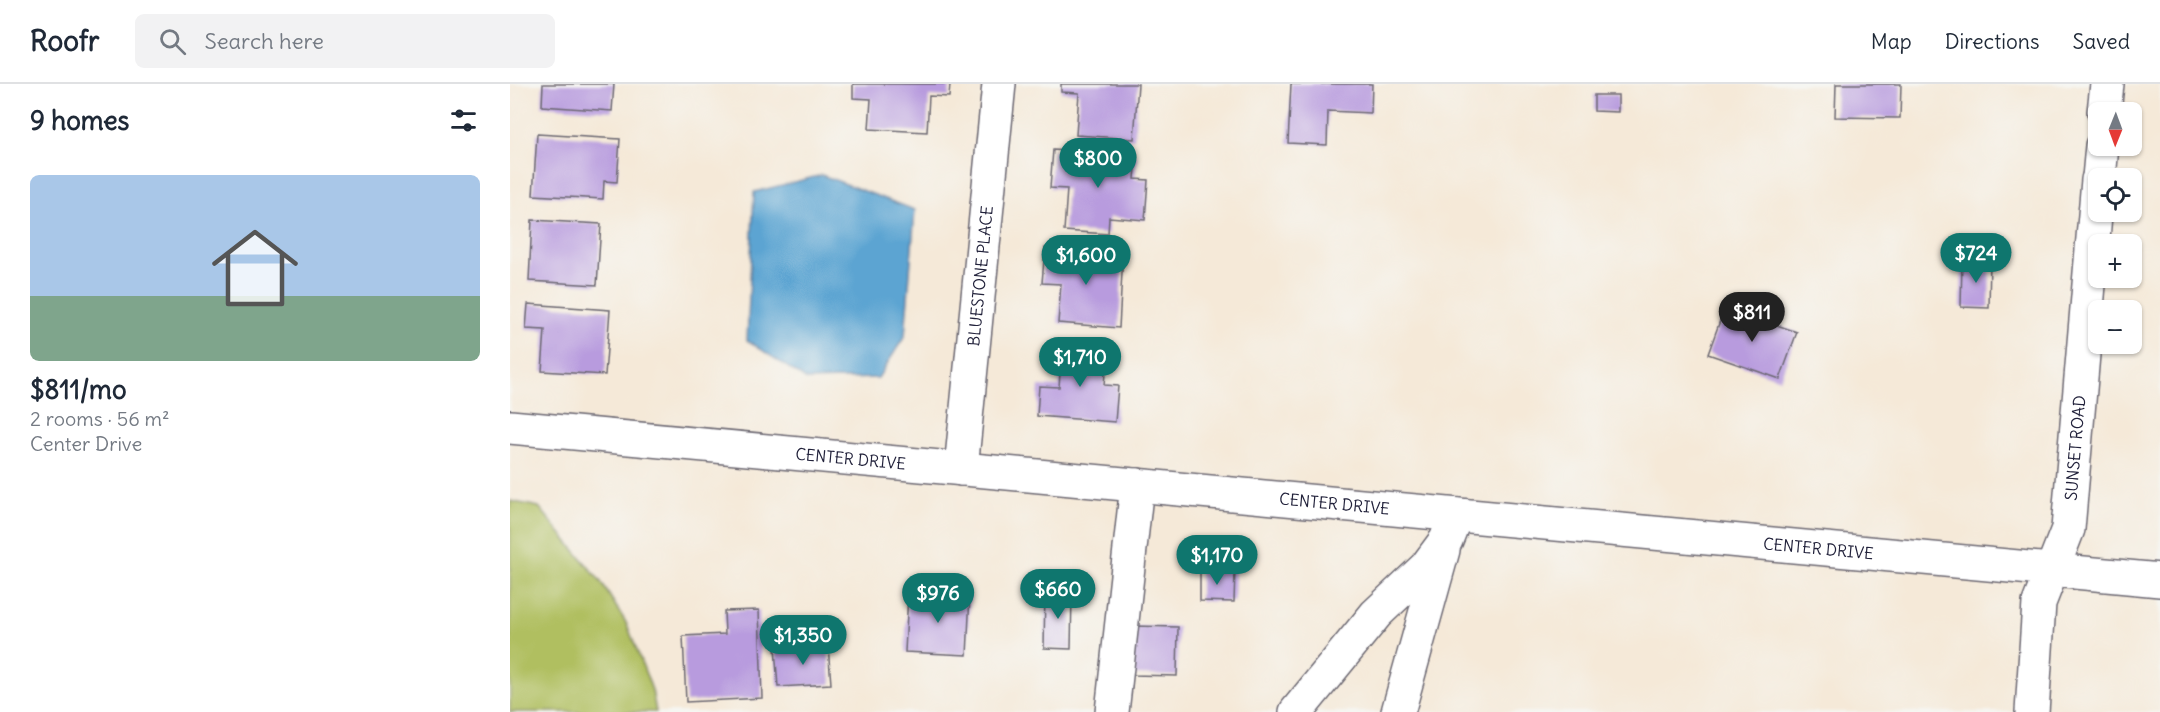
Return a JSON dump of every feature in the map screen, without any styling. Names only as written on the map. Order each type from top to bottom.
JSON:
[{"type":"street","name":"BLUESTONE PLACE","points":[[962,469],[999,84]]},
{"type":"street","points":[[2105,102],[2107,84]]},
{"type":"street","name":"SUNSET ROAD","points":[[2032,712],[2039,603],[2068,529],[2095,222]]},
{"type":"street","name":"CENTER DRIVE","points":[[510,427],[1137,485],[1451,527],[2053,570],[2160,580]]},
{"type":"street","points":[[1112,712],[1137,485]]},
{"type":"street","points":[[1296,712],[1376,614],[1426,567],[1451,527]]},
{"type":"street","points":[[1398,712],[1451,527]]},
{"type":"green space","points":[[510,501],[539,507],[601,582],[627,624],[652,690],[656,712],[510,712]]},
{"type":"water","points":[[822,175],[915,210],[905,336],[878,378],[807,380],[747,340],[754,192]]},
{"type":"building","points":[[543,84],[614,84],[612,111],[542,106]]},
{"type":"building","points":[[853,84],[950,84],[949,97],[929,96],[927,132],[869,129],[871,99],[853,98]]},
{"type":"building","points":[[1061,84],[1138,84],[1134,139],[1076,135],[1079,93],[1061,92]]},
{"type":"building","points":[[1291,84],[1372,84],[1371,113],[1328,111],[1327,145],[1288,143]]},
{"type":"building","points":[[1836,84],[1901,84],[1900,118],[1835,117]]},
{"type":"building","points":[[1594,95],[1618,95],[1618,112],[1594,111]]},
{"type":"building","points":[[537,134],[620,139],[617,182],[604,181],[603,199],[533,195]]},
{"type":"building","points":[[1053,150],[1137,156],[1135,179],[1148,180],[1145,220],[1109,217],[1108,234],[1064,231],[1067,189],[1050,188]]},
{"type":"building","points":[[532,220],[601,224],[597,285],[529,281]]},
{"type":"building","points":[[1045,248],[1123,254],[1119,328],[1058,323],[1061,284],[1042,283]]},
{"type":"building","points":[[1962,260],[1990,261],[1989,308],[1961,307]]},
{"type":"building","points":[[528,304],[610,310],[605,375],[542,371],[545,330],[526,329]]},
{"type":"building","points":[[1725,307],[1797,332],[1780,379],[1708,354]]},
{"type":"building","points":[[1062,346],[1107,350],[1104,385],[1118,386],[1115,422],[1037,416],[1039,386],[1059,387]]},
{"type":"building","points":[[1200,570],[1235,570],[1234,602],[1200,601]]},
{"type":"building","points":[[1045,591],[1072,592],[1071,649],[1044,648]]},
{"type":"building","points":[[908,593],[970,595],[967,655],[905,652]]},
{"type":"building","points":[[759,610],[762,698],[686,702],[683,636],[725,634],[724,611]]},
{"type":"building","points":[[1133,626],[1178,627],[1177,676],[1132,675]]},
{"type":"building","points":[[828,645],[831,684],[778,687],[775,648]]}]
